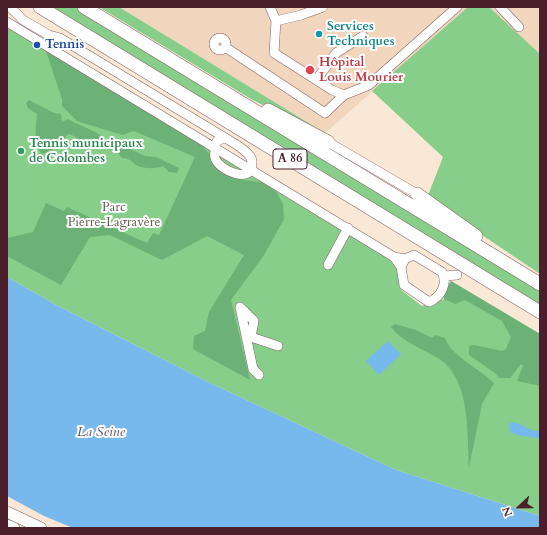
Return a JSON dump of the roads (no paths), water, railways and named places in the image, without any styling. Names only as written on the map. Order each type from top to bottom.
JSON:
[{"type":"highway","name":"A 86","points":[[40,7],[540,312]]},
{"type":"highway","name":"A 86","points":[[84,7],[540,284]]},
{"type":"highway","points":[[251,109],[259,105],[328,142]]},
{"type":"highway","points":[[416,194],[498,251],[500,260]]},
{"type":"main road","points":[[7,512],[41,528]]},
{"type":"main road","points":[[7,525],[14,528]]},
{"type":"lane","points":[[10,7],[23,20],[49,35],[71,44],[224,138],[250,154],[252,162],[251,170],[248,173],[239,175],[221,167],[215,158],[215,148],[217,141],[224,138]]},
{"type":"lane","points":[[270,7],[276,21],[274,53],[317,79],[332,90],[344,95]]},
{"type":"lane","points":[[276,21],[301,15],[323,7]]},
{"type":"lane","points":[[225,47],[325,113],[344,95],[369,85],[457,7]]},
{"type":"lane","points":[[500,7],[519,27]]},
{"type":"lane","points":[[7,22],[215,148]]},
{"type":"lane","points":[[317,79],[336,54],[363,36]]},
{"type":"lane","points":[[64,56],[60,47],[71,44]]},
{"type":"lane","points":[[64,56],[75,54],[71,44]]},
{"type":"lane","points":[[328,142],[416,194]]},
{"type":"lane","points":[[251,170],[403,263]]},
{"type":"lane","points":[[328,265],[348,228]]},
{"type":"lane","points":[[414,255],[442,272],[444,276],[444,285],[438,296],[430,302],[404,285],[403,263],[414,255]]},
{"type":"lane","points":[[444,276],[457,275]]},
{"type":"lane","points":[[259,375],[254,369],[240,307],[254,321],[251,337],[278,346]]},
{"type":"water","name":"La Seine","points":[[7,277],[58,306],[210,383],[396,470],[540,516],[540,528],[73,528],[44,516],[7,496]]},
{"type":"water","points":[[388,341],[401,354],[379,375],[366,361]]},
{"type":"water","points":[[512,422],[532,430],[540,431],[540,439],[517,435],[510,432],[509,424]]},
{"type":"place","name":"Services Techniques","points":[[319,34]]},
{"type":"place","name":"Tennis","points":[[37,45]]},
{"type":"place","name":"Hôpital Louis Mourier","points":[[310,70]]},
{"type":"place","name":"Tennis municipaux de Colombes","points":[[21,151]]},
{"type":"park label","name":"Parc Pierre-Lagravère","points":[[114,216]]}]
